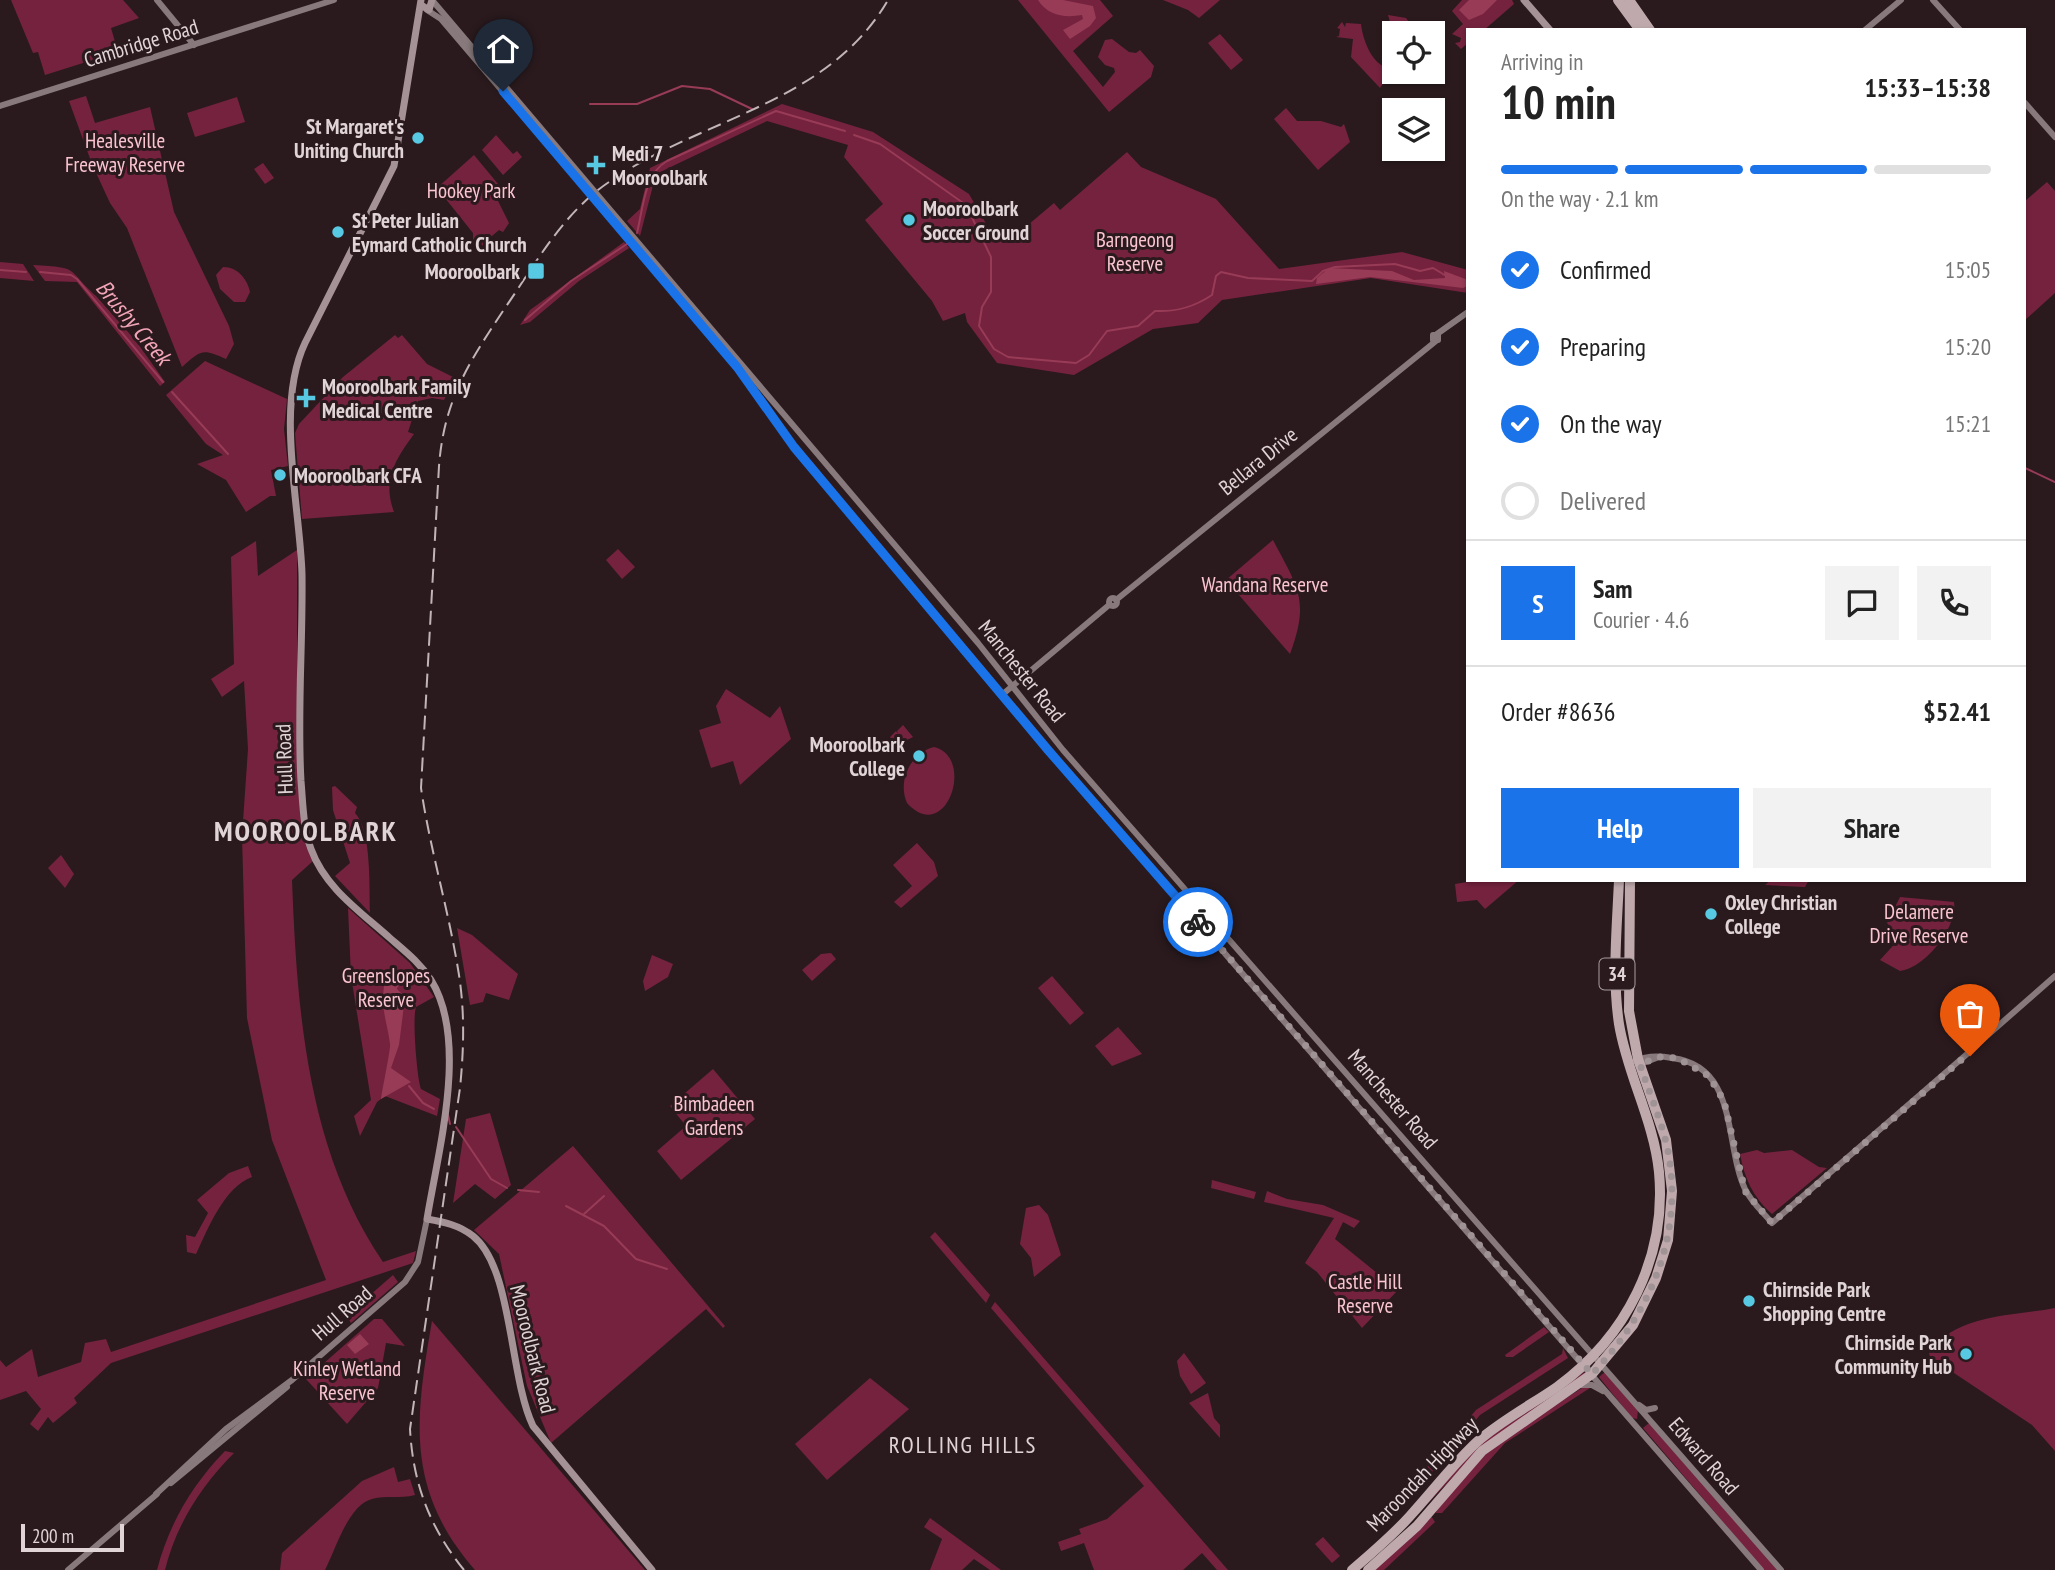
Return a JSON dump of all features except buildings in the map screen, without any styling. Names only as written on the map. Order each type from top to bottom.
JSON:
[{"type":"highway","points":[[1618,0],[1639,28]]},
{"type":"highway","points":[[1629,0],[1649,28]]},
{"type":"highway","name":"Maroondah Highway","points":[[1368,1570],[1417,1525],[1482,1451],[1579,1386],[1602,1364],[1626,1335],[1648,1297],[1664,1256],[1672,1191],[1668,1150],[1617,998],[1619,882]]},
{"type":"highway","name":"Maroondah Highway","points":[[1352,1570],[1408,1518],[1475,1445],[1594,1356],[1621,1322],[1640,1288],[1652,1256],[1658,1221],[1659,1184],[1655,1148],[1636,1060],[1628,987],[1630,882]]},
{"type":"main road","points":[[157,0],[194,45]]},
{"type":"main road","name":"Cambridge Road","points":[[0,106],[333,0]]},
{"type":"main road","name":"Hull Road","points":[[68,1570],[220,1434],[292,1380],[405,1282],[418,1262],[447,1087],[449,1030],[440,1000],[423,969],[334,887],[317,862],[308,839],[299,747],[302,573],[290,431],[301,351],[394,166],[419,20],[423,5],[433,6],[432,0]]},
{"type":"main road","name":"Manchester Road","points":[[432,0],[1013,686],[1063,750],[1602,1364]]},
{"type":"main road","points":[[1524,0],[1548,28]]},
{"type":"main road","points":[[1867,28],[1901,0]]},
{"type":"main road","points":[[1933,0],[1958,28]]},
{"type":"main road","name":"Manchester Road","points":[[423,5],[442,19],[522,109]]},
{"type":"main road","points":[[2026,104],[2055,137]]},
{"type":"main road","name":"Manchester Road","points":[[648,257],[737,367],[794,447],[1132,847],[1592,1374]]},
{"type":"main road","name":"Bellara Drive","points":[[1003,694],[1466,314]]},
{"type":"main road","points":[[1132,847],[1141,839]]},
{"type":"main road","points":[[1636,1060],[1659,1057],[1689,1062],[1714,1082],[1724,1101],[1744,1188],[1772,1223],[1967,1055],[1967,1048],[1973,1048],[2055,976]]},
{"type":"main road","points":[[1284,1020],[1292,1010]]},
{"type":"main road","points":[[1636,1060],[1659,1057]]},
{"type":"main road","points":[[1349,1094],[1358,1086]]},
{"type":"main road","name":"Mooroolbark Road","points":[[427,1219],[461,1228],[486,1251],[496,1275],[520,1387],[533,1426],[652,1570]]},
{"type":"main road","points":[[1526,1297],[1535,1289]]},
{"type":"main road","points":[[1556,1387],[1574,1368],[1576,1354]]},
{"type":"main road","name":"Edward Road","points":[[1602,1364],[1781,1570]]},
{"type":"main road","name":"Edward Road","points":[[1592,1374],[1761,1570]]},
{"type":"main road","points":[[1579,1386],[1596,1386],[1613,1398]]},
{"type":"main road","points":[[1620,1387],[1643,1408],[1655,1408]]},
{"type":"main road","points":[[1636,1424],[1646,1416]]},
{"type":"green space","name":"Healesville Freeway Reserve","points":[[11,0],[123,0],[139,18],[111,28],[118,52],[45,75],[38,52],[33,53]]},
{"type":"green space","points":[[1018,0],[1100,0],[1113,16],[1073,51],[1103,87],[1115,72],[1114,68],[1105,65],[1098,57],[1105,40],[1112,39],[1129,52],[1136,53],[1140,50],[1154,66],[1151,77],[1109,112]]},
{"type":"green space","points":[[1163,0],[1220,0],[1199,18],[1188,10]]},
{"type":"green space","points":[[1462,0],[1512,0],[1514,4],[1486,28],[1466,28],[1466,45],[1461,49],[1455,43],[1460,42],[1461,38],[1452,34],[1463,24],[1452,11]]},
{"type":"green space","points":[[1388,15],[1406,18],[1408,21],[1390,21]]},
{"type":"green space","points":[[1342,22],[1345,27],[1346,23],[1361,24],[1371,54],[1382,65],[1383,84],[1380,88],[1351,57],[1353,39],[1336,37],[1339,36],[1340,29],[1337,28]]},
{"type":"green space","points":[[1220,34],[1243,60],[1231,70],[1208,43]]},
{"type":"green space","name":"Healesville Freeway Reserve","points":[[86,96],[95,123],[150,107],[174,212],[229,326],[234,344],[226,359],[202,352],[182,367],[127,228],[110,203],[92,164],[69,101]]},
{"type":"green space","points":[[237,97],[245,122],[195,137],[187,113]]},
{"type":"green space","name":"Barngeong Reserve","points":[[782,104],[873,132],[969,194],[988,227],[998,234],[1022,230],[1054,203],[1060,210],[1127,152],[1141,167],[1216,199],[1279,269],[1402,252],[1466,269],[1466,293],[1371,278],[1222,300],[1198,323],[1153,329],[1074,375],[997,363],[967,322],[965,313],[943,321],[932,301],[865,220],[883,204],[844,157],[848,145],[767,121],[656,174],[640,236],[627,221],[640,209],[650,168]]},
{"type":"green space","points":[[1286,108],[1297,121],[1321,121],[1341,127],[1344,124],[1350,142],[1318,170],[1274,119]]},
{"type":"green space","points":[[496,135],[513,154],[517,151],[522,157],[503,175],[482,150]]},
{"type":"green space","name":"Hookey Park","points":[[474,155],[508,196],[498,201],[509,223],[503,232],[499,230],[484,246],[473,241],[473,233],[437,188]]},
{"type":"green space","points":[[263,163],[274,178],[265,184],[254,169]]},
{"type":"green space","points":[[2047,182],[2055,191],[2055,293],[2026,319],[2026,200]]},
{"type":"green space","points":[[624,242],[629,248],[579,281],[530,322],[520,325],[530,310]]},
{"type":"green space","points":[[0,262],[23,264],[34,281],[0,278]]},
{"type":"green space","points":[[33,265],[71,271],[136,341],[165,382],[160,386],[77,282],[45,281]]},
{"type":"green space","points":[[223,267],[237,271],[244,278],[250,292],[245,302],[234,302],[220,289],[216,275]]},
{"type":"green space","points":[[395,335],[398,338],[402,335],[427,364],[455,378],[444,400],[432,398],[418,401],[408,432],[414,434],[396,462],[390,480],[389,490],[394,512],[302,519],[295,433],[299,424],[343,377]]},
{"type":"green space","points":[[205,361],[287,399],[284,429],[288,466],[271,470],[276,496],[270,496],[246,512],[226,480],[197,464],[223,455],[206,444],[166,395]]},
{"type":"green space","name":"Wandana Reserve","points":[[1273,540],[1295,583],[1300,607],[1296,636],[1290,654],[1226,580]]},
{"type":"green space","points":[[256,541],[258,576],[297,550],[297,688],[303,832],[313,861],[292,880],[298,979],[311,1078],[337,1173],[357,1219],[383,1262],[416,1251],[413,1263],[111,1363],[74,1398],[77,1403],[53,1423],[48,1417],[38,1431],[30,1424],[41,1409],[26,1391],[0,1400],[0,1360],[6,1367],[32,1349],[38,1377],[81,1362],[85,1343],[106,1339],[111,1352],[326,1280],[272,1140],[247,1018],[242,836],[248,749],[244,681],[222,697],[211,679],[234,664],[231,557]]},
{"type":"green space","points":[[618,549],[635,567],[622,579],[606,560]]},
{"type":"green space","points":[[726,689],[770,718],[780,706],[791,739],[740,785],[733,761],[711,768],[699,730],[721,723],[716,706]]},
{"type":"green space","points":[[903,725],[913,737],[905,741],[900,749],[890,737],[896,731],[898,734],[897,731]]},
{"type":"green space","points":[[934,747],[946,754],[953,766],[954,780],[951,795],[944,807],[934,814],[921,813],[907,803],[904,794],[905,777],[913,761]]},
{"type":"green space","points":[[335,786],[357,807],[355,813],[364,832],[370,913],[335,876],[350,863],[333,810],[332,787]]},
{"type":"green space","points":[[917,843],[934,862],[938,876],[901,908],[894,902],[912,886],[893,865]]},
{"type":"green space","points":[[61,855],[74,874],[65,888],[48,868]]},
{"type":"green space","points":[[1517,882],[1485,909],[1477,900],[1457,902],[1455,884]]},
{"type":"green space","points":[[1769,882],[1808,882],[1805,887],[1765,885]]},
{"type":"green space","name":"Delamere Drive Reserve","points":[[1900,897],[1954,902],[1954,912],[1938,945],[1920,962],[1900,971],[1880,960],[1900,938],[1887,923]]},
{"type":"green space","name":"Greenslopes Reserve","points":[[348,908],[410,963],[434,997],[416,1007],[416,1048],[421,1089],[440,1099],[437,1116],[385,1096],[377,1102],[360,1136],[354,1116],[371,1100],[351,976]]},
{"type":"green space","points":[[457,928],[472,935],[518,974],[509,1000],[486,993],[483,1002],[470,1005]]},
{"type":"green space","points":[[831,953],[836,959],[812,981],[802,970],[821,954]]},
{"type":"green space","points":[[652,955],[673,964],[668,977],[645,991],[643,981]]},
{"type":"green space","points":[[1052,976],[1084,1013],[1070,1025],[1038,988]]},
{"type":"green space","points":[[1118,1027],[1142,1054],[1112,1066],[1095,1046]]},
{"type":"green space","name":"Bimbadeen Gardens","points":[[713,1069],[755,1119],[681,1180],[657,1151],[686,1126],[670,1106]]},
{"type":"green space","points":[[490,1113],[511,1185],[495,1199],[475,1184],[453,1203],[466,1119]]},
{"type":"green space","points":[[573,1146],[725,1326],[723,1328],[706,1309],[551,1443],[527,1386],[499,1254],[474,1230]]},
{"type":"green space","points":[[1757,1150],[1764,1153],[1792,1150],[1819,1167],[1827,1168],[1772,1214],[1755,1194],[1742,1163],[1740,1154]]},
{"type":"green space","points":[[248,1166],[252,1177],[242,1182],[225,1199],[196,1254],[187,1252],[186,1235],[195,1237],[208,1213],[197,1200],[229,1173]]},
{"type":"green space","points":[[1212,1180],[1256,1192],[1254,1199],[1211,1188]]},
{"type":"green space","name":"Castle Hill Reserve","points":[[1267,1191],[1287,1199],[1323,1205],[1360,1221],[1354,1228],[1343,1222],[1335,1239],[1398,1290],[1362,1328],[1317,1272],[1305,1263],[1334,1218],[1264,1202]]},
{"type":"green space","points":[[1039,1205],[1048,1215],[1061,1255],[1034,1277],[1031,1258],[1020,1244],[1026,1208]]},
{"type":"green space","points":[[935,1232],[990,1295],[986,1303],[930,1237]]},
{"type":"green space","points":[[393,1275],[398,1282],[351,1323],[346,1316]]},
{"type":"green space","points":[[995,1302],[1228,1570],[1217,1570],[1202,1553],[1183,1570],[1094,1570],[1084,1543],[1061,1551],[1058,1542],[1081,1534],[1079,1529],[1107,1519],[1144,1486],[991,1308]]},
{"type":"green space","points":[[2055,1308],[2055,1451],[2032,1425],[1930,1357],[1929,1353],[1940,1340],[1969,1324],[2004,1315]]},
{"type":"green space","name":"Kinley Wetland Reserve","points":[[374,1319],[382,1319],[405,1346],[386,1343],[378,1388],[347,1424],[306,1379]]},
{"type":"green space","points":[[432,1321],[645,1570],[475,1570],[452,1540],[436,1511],[426,1482],[420,1421]]},
{"type":"green space","points":[[1544,1327],[1549,1332],[1513,1357],[1506,1357],[1505,1355]]},
{"type":"green space","points":[[1563,1348],[1568,1358],[1480,1415],[1422,1484],[1417,1488],[1410,1487],[1476,1410],[1562,1354]]},
{"type":"green space","points":[[1184,1353],[1206,1383],[1191,1394],[1180,1376],[1177,1361]]},
{"type":"green space","points":[[1584,1372],[1586,1374],[1472,1457],[1428,1503],[1442,1482],[1478,1446]]},
{"type":"green space","points":[[1605,1372],[1638,1410],[1637,1419],[1632,1418],[1599,1377]]},
{"type":"green space","points":[[870,1378],[909,1409],[827,1480],[795,1444]]},
{"type":"green space","points":[[1593,1386],[1505,1443],[1442,1513],[1436,1513],[1444,1495],[1459,1478],[1499,1443],[1583,1387]]},
{"type":"green space","points":[[1208,1393],[1214,1418],[1220,1425],[1220,1438],[1189,1403]]},
{"type":"green space","points":[[1649,1423],[1778,1570],[1764,1570],[1643,1428]]},
{"type":"green space","points":[[225,1451],[234,1453],[191,1507],[176,1537],[165,1570],[157,1570],[168,1537],[183,1506],[202,1477]]},
{"type":"green space","points":[[394,1467],[398,1482],[410,1479],[415,1495],[377,1498],[364,1503],[349,1519],[325,1570],[280,1570],[282,1553],[362,1481]]},
{"type":"green space","points":[[1431,1516],[1435,1522],[1384,1570],[1373,1570]]},
{"type":"green space","points":[[930,1518],[1001,1570],[990,1570],[974,1559],[962,1570],[930,1570],[942,1539],[924,1527]]},
{"type":"green space","points":[[1323,1537],[1340,1556],[1332,1563],[1315,1544]]},
{"type":"shaded area","points":[[1038,0],[1063,0],[1093,6],[1096,18],[1090,26],[1070,39],[1063,30],[1083,19],[1082,15],[1057,15],[1047,10]]},
{"type":"shaded area","points":[[1469,0],[1497,0],[1483,14],[1469,20],[1459,10]]},
{"type":"shaded area","points":[[1329,268],[1392,271],[1414,280],[1445,278],[1444,271],[1466,279],[1466,287],[1370,277],[1316,284],[1317,278]]},
{"type":"shaded area","points":[[390,982],[405,997],[399,1045],[391,1068],[411,1082],[381,1099],[390,1047],[383,995],[384,986]]},
{"type":"shaded area","points":[[360,1334],[369,1344],[355,1354],[347,1345]]},
{"type":"waterway","points":[[590,104],[637,104],[682,86],[710,89],[752,109]]},
{"type":"waterway","name":"Brushy Creek","points":[[637,233],[649,183],[653,174],[667,161],[776,111],[845,131]]},
{"type":"waterway","name":"Brushy Creek","points":[[854,135],[880,144],[966,205],[991,257],[991,292],[982,307],[979,326],[994,349],[1008,357],[1076,363],[1089,355],[1107,331],[1138,326],[1155,311],[1185,308],[1212,295],[1216,276],[1221,272],[1248,278],[1312,281],[1323,271],[1335,267],[1395,264],[1420,271],[1433,268],[1448,277]]},
{"type":"waterway","name":"Brushy Creek","points":[[525,320],[571,281],[627,244]]},
{"type":"waterway","name":"Brushy Creek","points":[[0,270],[26,272]]},
{"type":"waterway","name":"Brushy Creek","points":[[40,272],[71,275],[77,279],[163,382]]},
{"type":"waterway","name":"Brushy Creek","points":[[172,392],[228,454]]},
{"type":"waterway","name":"Brushy Creek","points":[[2026,468],[2055,482]]},
{"type":"waterway","points":[[391,969],[401,980],[396,988]]},
{"type":"waterway","points":[[409,1086],[423,1103],[434,1109]]},
{"type":"waterway","points":[[448,1115],[450,1124]]},
{"type":"waterway","points":[[456,1127],[491,1179],[507,1188]]},
{"type":"waterway","points":[[518,1190],[539,1192]]},
{"type":"waterway","points":[[584,1214],[604,1196]]},
{"type":"waterway","points":[[566,1206],[604,1226],[636,1259],[667,1269]]},
{"type":"railway","points":[[464,1570],[442,1538],[425,1504],[415,1468],[410,1429],[460,1088],[463,1043],[458,969],[421,788],[439,466],[446,421],[460,382],[480,346],[539,257],[578,208],[609,182],[645,160],[798,86],[832,63],[863,35],[888,0]]},
{"type":"way so far","points":[[1198,922],[1592,1374],[1618,1345],[1644,1306],[1668,1240],[1672,1210],[1669,1158],[1666,1140],[1640,1064],[1659,1057],[1677,1058],[1693,1064],[1709,1076],[1724,1101],[1745,1191],[1772,1223],[1926,1089],[1967,1055],[1970,1056]]},
{"type":"place","name":"St Margaret's Uniting Church","points":[[418,138]]},
{"type":"place","name":"Medi 7 Mooroolbark","points":[[596,165]]},
{"type":"place","name":"Mooroolbark Soccer Ground","points":[[909,220]]},
{"type":"place","name":"St Peter Julian Eymard Catholic Church","points":[[338,232]]},
{"type":"place","name":"Mooroolbark","points":[[536,271]]},
{"type":"place","name":"Mooroolbark Family Medical Centre","points":[[306,398]]},
{"type":"place","name":"Mooroolbark CFA","points":[[280,475]]},
{"type":"place","name":"Mooroolbark College","points":[[919,756]]},
{"type":"place","name":"Oxley Christian College","points":[[1711,914]]},
{"type":"place","name":"Chirnside Park Shopping Centre","points":[[1749,1301]]},
{"type":"place","name":"Chirnside Park Community Hub","points":[[1966,1354]]},
{"type":"district","name":"MOOROOLBARK","points":[[306,830]]},
{"type":"district","name":"ROLLING HILLS","points":[[963,1444]]},
{"type":"route","points":[[503,91],[737,367],[794,447],[1048,750],[1198,922]]}]
